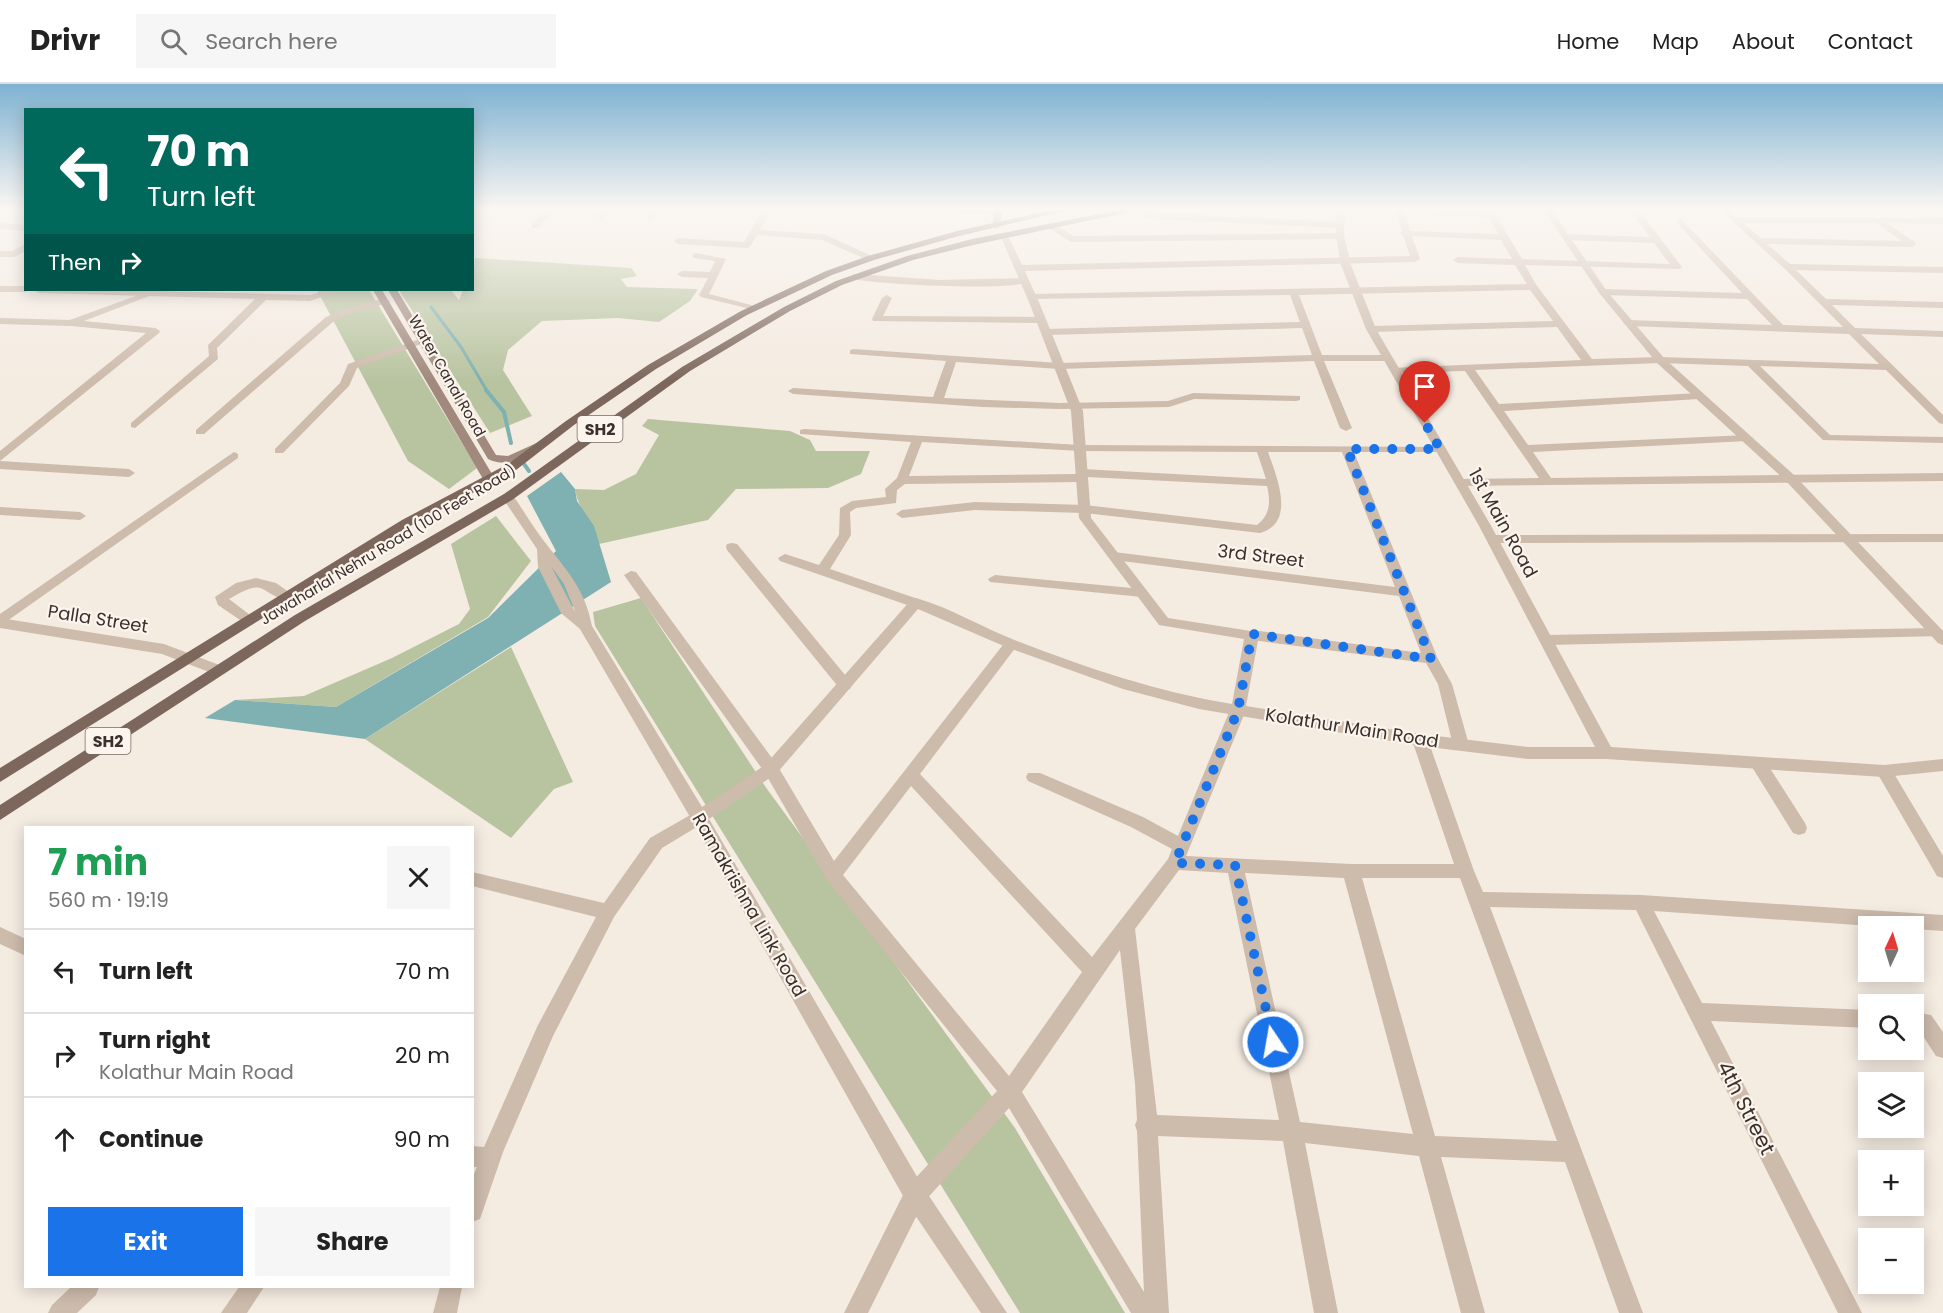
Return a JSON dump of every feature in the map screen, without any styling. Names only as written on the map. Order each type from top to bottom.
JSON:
[{"type":"main road","name":"Jawaharlal Nehru Road (100 Feet Road)","points":[[0,776],[405,523],[512,466],[688,344],[753,308],[848,266]]},
{"type":"main road","name":"Jawaharlal Nehru Road (100 Feet Road)","points":[[0,813],[217,670],[508,496],[686,369],[788,309],[855,277],[886,266]]},
{"type":"main road","name":"Water Canal Road","points":[[378,291],[412,345],[489,479]]},
{"type":"main road","name":"Water Canal Road","points":[[393,291],[492,457],[499,461],[507,460],[542,444]]},
{"type":"street","points":[[717,266],[704,295],[753,308]]},
{"type":"street","points":[[1079,266],[1020,268],[1074,404],[1085,518],[1164,622],[1431,659]]},
{"type":"street","name":"1st Main Road","points":[[1348,266],[1371,329],[1492,539],[1606,753]]},
{"type":"street","points":[[1522,266],[1558,324],[1588,363]]},
{"type":"street","points":[[1584,266],[1660,360],[1790,478],[1940,636]]},
{"type":"street","points":[[1662,266],[1677,266]]},
{"type":"street","points":[[1722,266],[1780,328]]},
{"type":"street","points":[[1788,267],[1943,270]]},
{"type":"street","points":[[1788,267],[1943,421]]},
{"type":"street","points":[[682,274],[713,275]]},
{"type":"street","points":[[855,277],[883,281],[961,283],[1025,281]]},
{"type":"street","points":[[1032,297],[1533,287]]},
{"type":"street","points":[[0,288],[24,289]]},
{"type":"street","points":[[70,323],[156,291],[310,298],[334,291]]},
{"type":"street","points":[[1603,292],[1750,296]]},
{"type":"street","points":[[1294,293],[1346,428]]},
{"type":"street","points":[[135,425],[214,357],[212,347],[263,297]]},
{"type":"street","points":[[886,298],[877,319],[1041,321]]},
{"type":"street","points":[[200,432],[330,319],[385,301]]},
{"type":"street","points":[[1822,302],[1943,305]]},
{"type":"street","points":[[0,321],[70,323],[155,331],[0,457]]},
{"type":"street","points":[[1628,323],[1943,334]]},
{"type":"street","points":[[1371,329],[1558,324]]},
{"type":"street","points":[[1046,332],[1305,325]]},
{"type":"street","points":[[279,451],[345,384],[352,366],[424,341]]},
{"type":"street","points":[[854,352],[1059,366],[1387,358]]},
{"type":"street","points":[[938,400],[952,360]]},
{"type":"street","points":[[1395,370],[1660,360],[1889,367]]},
{"type":"street","points":[[1751,363],[1827,438],[1943,440]]},
{"type":"street","points":[[1468,367],[1546,480]]},
{"type":"street","points":[[793,391],[1049,406],[1169,404],[1193,396],[1296,398]]},
{"type":"street","points":[[1495,408],[1699,396]]},
{"type":"street","points":[[804,432],[917,441],[1080,448],[1440,449]]},
{"type":"street","points":[[1524,449],[1747,438]]},
{"type":"street","points":[[822,570],[845,535],[844,511],[852,505],[892,500],[891,489],[902,480],[917,441]]},
{"type":"street","points":[[902,514],[975,506],[1084,510],[1260,529],[1271,523],[1277,511],[1272,483],[1261,448]]},
{"type":"street","points":[[1347,449],[1431,659],[1445,684],[1461,745]]},
{"type":"street","points":[[0,622],[234,456]]},
{"type":"street","points":[[0,465],[129,472]]},
{"type":"street","points":[[902,480],[1082,476],[1272,483]]},
{"type":"street","points":[[1460,483],[1546,480],[1943,477]]},
{"type":"street","name":"Ramakrishna Link Road","points":[[508,496],[543,549],[568,613],[585,626],[699,817],[915,1195],[995,1313]]},
{"type":"street","points":[[0,511],[80,516]]},
{"type":"street","points":[[1492,539],[1943,538]]},
{"type":"street","points":[[732,547],[845,685]]},
{"type":"street","name":"3rd Street","points":[[1114,556],[1404,592]]},
{"type":"street","name":"Kolathur Main Road","points":[[785,558],[916,603],[1011,644],[1123,684],[1199,704],[1420,740],[1528,753],[1606,753],[1884,771],[1943,765]]},
{"type":"street","points":[[551,565],[583,609],[585,626]]},
{"type":"street","points":[[631,574],[771,770],[832,875],[1010,1092],[1144,1313]]},
{"type":"street","points":[[994,579],[1142,593]]},
{"type":"street","points":[[249,621],[223,603],[222,597],[250,582],[261,581],[270,583],[289,597]]},
{"type":"street","points":[[474,1199],[481,1157],[545,1031],[608,912],[656,843],[771,770],[916,603]]},
{"type":"street","name":"Palla Street","points":[[0,622],[164,649],[217,670]]},
{"type":"street","points":[[856,1313],[915,1195],[1010,1092],[1093,971],[1179,855],[1238,710],[1252,634]]},
{"type":"street","points":[[1547,640],[1940,636]]},
{"type":"street","points":[[832,875],[1011,644]]},
{"type":"street","points":[[1420,740],[1465,871],[1478,899],[1631,1313]]},
{"type":"street","points":[[1758,763],[1799,828]]},
{"type":"street","points":[[1884,771],[1942,870]]},
{"type":"street","points":[[911,775],[1093,971]]},
{"type":"street","points":[[1034,777],[1137,822],[1179,855],[1235,865],[1351,871],[1465,871]]},
{"type":"street","points":[[1235,865],[1292,1131],[1326,1313]]},
{"type":"street","points":[[1351,871],[1473,1313]]},
{"type":"street","points":[[474,879],[608,912]]},
{"type":"street","points":[[1478,899],[1641,903],[1943,923]]},
{"type":"street","name":"4th Street","points":[[1641,903],[1851,1313]]},
{"type":"street","points":[[1126,927],[1145,1083],[1157,1313]]},
{"type":"street","points":[[0,935],[24,947]]},
{"type":"street","points":[[1697,1012],[1858,1019]]},
{"type":"street","points":[[1924,1021],[1943,1049]]},
{"type":"street","points":[[1146,1125],[1292,1131],[1426,1146],[1570,1152]]},
{"type":"street","points":[[60,1313],[87,1288]]},
{"type":"street","points":[[445,1313],[451,1288]]},
{"type":"street","points":[[233,1313],[248,1289]]},
{"type":"green space","points":[[474,266],[631,268],[637,276],[621,279],[627,287],[698,289],[690,301],[659,322],[618,318],[542,321],[508,350],[503,370],[532,416],[490,433],[400,291],[452,291],[459,300],[463,291],[474,291]]},
{"type":"green space","points":[[318,291],[370,291],[477,468],[449,489],[408,461]]},
{"type":"green space","points":[[648,419],[790,431],[810,440],[816,451],[870,451],[861,474],[828,488],[736,489],[708,520],[599,544],[579,503],[575,489],[604,490],[636,474],[659,435],[642,426]]},
{"type":"green space","points":[[496,516],[531,561],[488,617],[336,707],[235,700],[304,696],[392,658],[459,624],[470,609],[451,544]]},
{"type":"green space","points":[[641,598],[767,789],[1015,1128],[1125,1313],[1020,1313],[595,626],[593,612]]},
{"type":"green space","points":[[511,647],[573,782],[554,789],[511,838],[365,739]]},
{"type":"water","points":[[561,472],[575,489],[577,501],[594,526],[611,582],[365,739],[205,718],[235,700],[336,707],[488,618],[556,551],[527,496]]},
{"type":"waterway","points":[[431,307],[461,347],[487,391]]},
{"type":"waterway","points":[[486,390],[504,412],[511,443]]},
{"type":"waterway","points":[[524,464],[529,471]]},
{"type":"route","points":[[1273,1042],[1235,865],[1175,863],[1238,710],[1252,634],[1431,659],[1347,449],[1440,449],[1425,423]]}]
